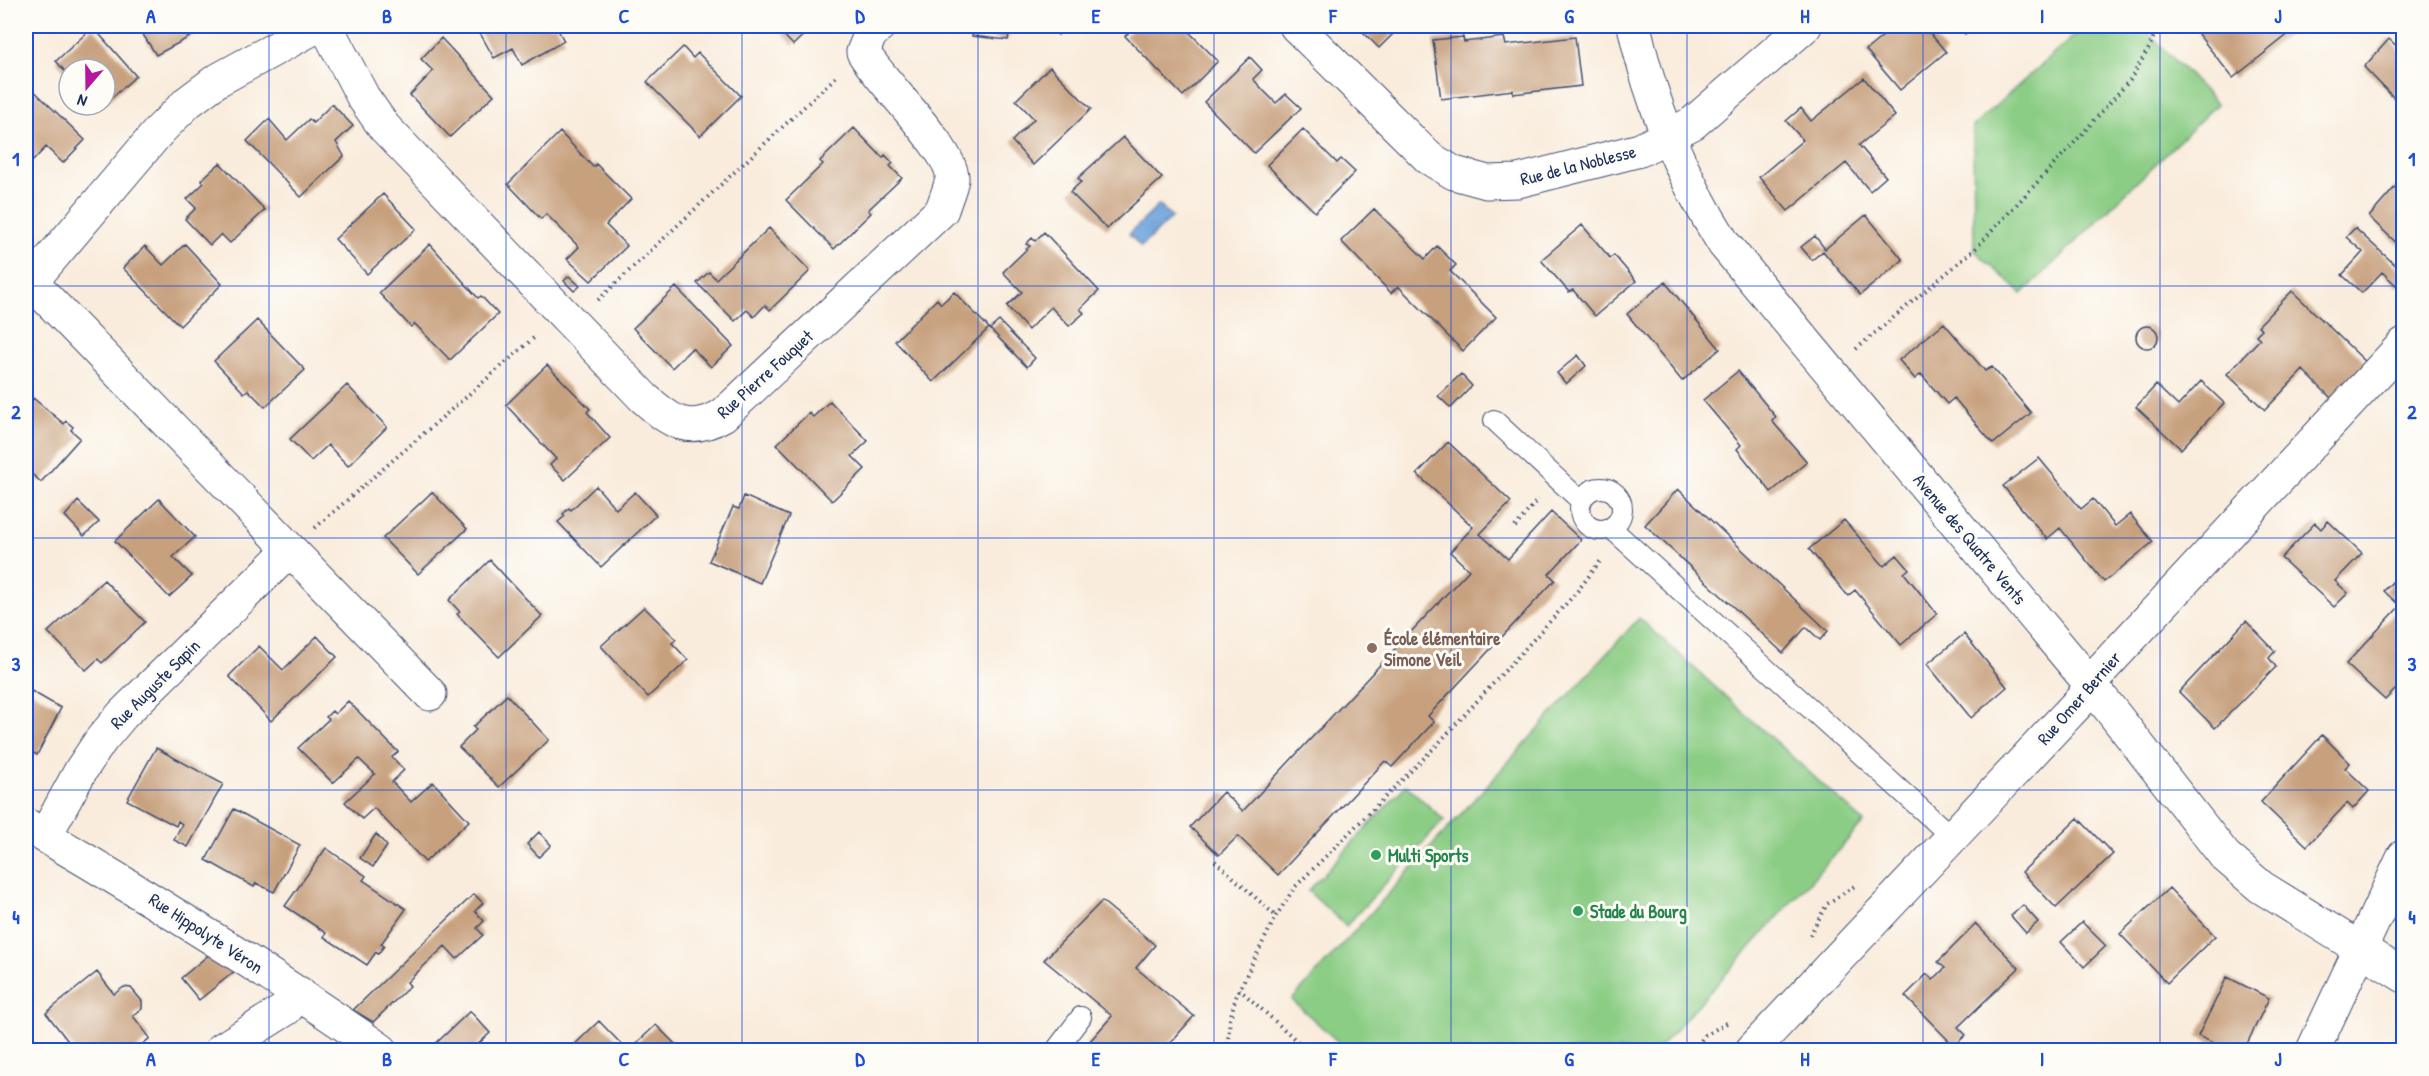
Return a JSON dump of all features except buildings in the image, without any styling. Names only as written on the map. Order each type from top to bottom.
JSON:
[{"type":"street","points":[[317,26],[216,81],[188,102],[159,131],[28,285],[430,694]]},
{"type":"street","name":"Rue Pierre Fouquet","points":[[327,26],[363,97],[384,127],[566,319],[665,418],[686,426],[707,424],[723,415],[942,210],[952,177],[940,148],[874,71],[871,39]]},
{"type":"street","name":"Rue de la Noblesse","points":[[1296,26],[1430,158],[1454,174],[1487,182],[1518,181],[1640,150],[1668,137],[1693,123],[1805,26]]},
{"type":"street","name":"Avenue des Quatre Vents","points":[[1634,26],[1641,58],[1668,137],[1696,199],[1724,244],[2092,686],[2225,856],[2261,887],[2403,976]]},
{"type":"street","name":"Rue Omer Bernier","points":[[1752,1050],[2092,686],[2103,668],[2403,344]]},
{"type":"street","name":"Rue Auguste Sapin","points":[[35,831],[108,731],[290,550]]},
{"type":"street","name":"Rue Hippolyte Véron","points":[[35,831],[143,892],[299,993],[381,1050]]},
{"type":"street","points":[[2313,1050],[2403,856]]},
{"type":"street","points":[[221,1050],[286,1009],[299,993]]},
{"type":"lane","points":[[1494,420],[1581,501]]},
{"type":"lane","points":[[1616,533],[1623,511],[1620,498],[1616,493],[1603,487],[1589,490],[1581,501],[1580,515],[1589,527],[1616,533],[1952,837]]},
{"type":"lane","points":[[1056,1050],[1081,1017]]},
{"type":"path","points":[[1829,370],[1981,242],[2130,80],[2150,48],[2158,26]]},
{"type":"path","points":[[290,550],[566,319],[871,39]]},
{"type":"path","points":[[1515,527],[1556,478]]},
{"type":"path","points":[[1227,1050],[1230,1019],[1239,989],[1276,916],[1295,887],[1436,746],[1569,601],[1616,533]]},
{"type":"path","points":[[1215,861],[1276,916]]},
{"type":"path","points":[[1239,989],[1307,1050]]},
{"type":"green space","points":[[2085,26],[2142,26],[2217,104],[2022,294],[1974,250],[1973,126]]},
{"type":"green space","name":"Stade du Bourg","points":[[1639,618],[1864,822],[1657,1050],[1347,1050],[1292,1000]]},
{"type":"green space","name":"Multi Sports","points":[[1406,785],[1444,820],[1346,926],[1308,891]]},
{"type":"water","points":[[1159,205],[1172,217],[1141,247],[1129,234]]},
{"type":"place","name":"École élémentaire Simone Veil","points":[[1372,648]]},
{"type":"place","name":"Multi Sports","points":[[1376,855]]},
{"type":"place","name":"Stade du Bourg","points":[[1578,911]]}]
